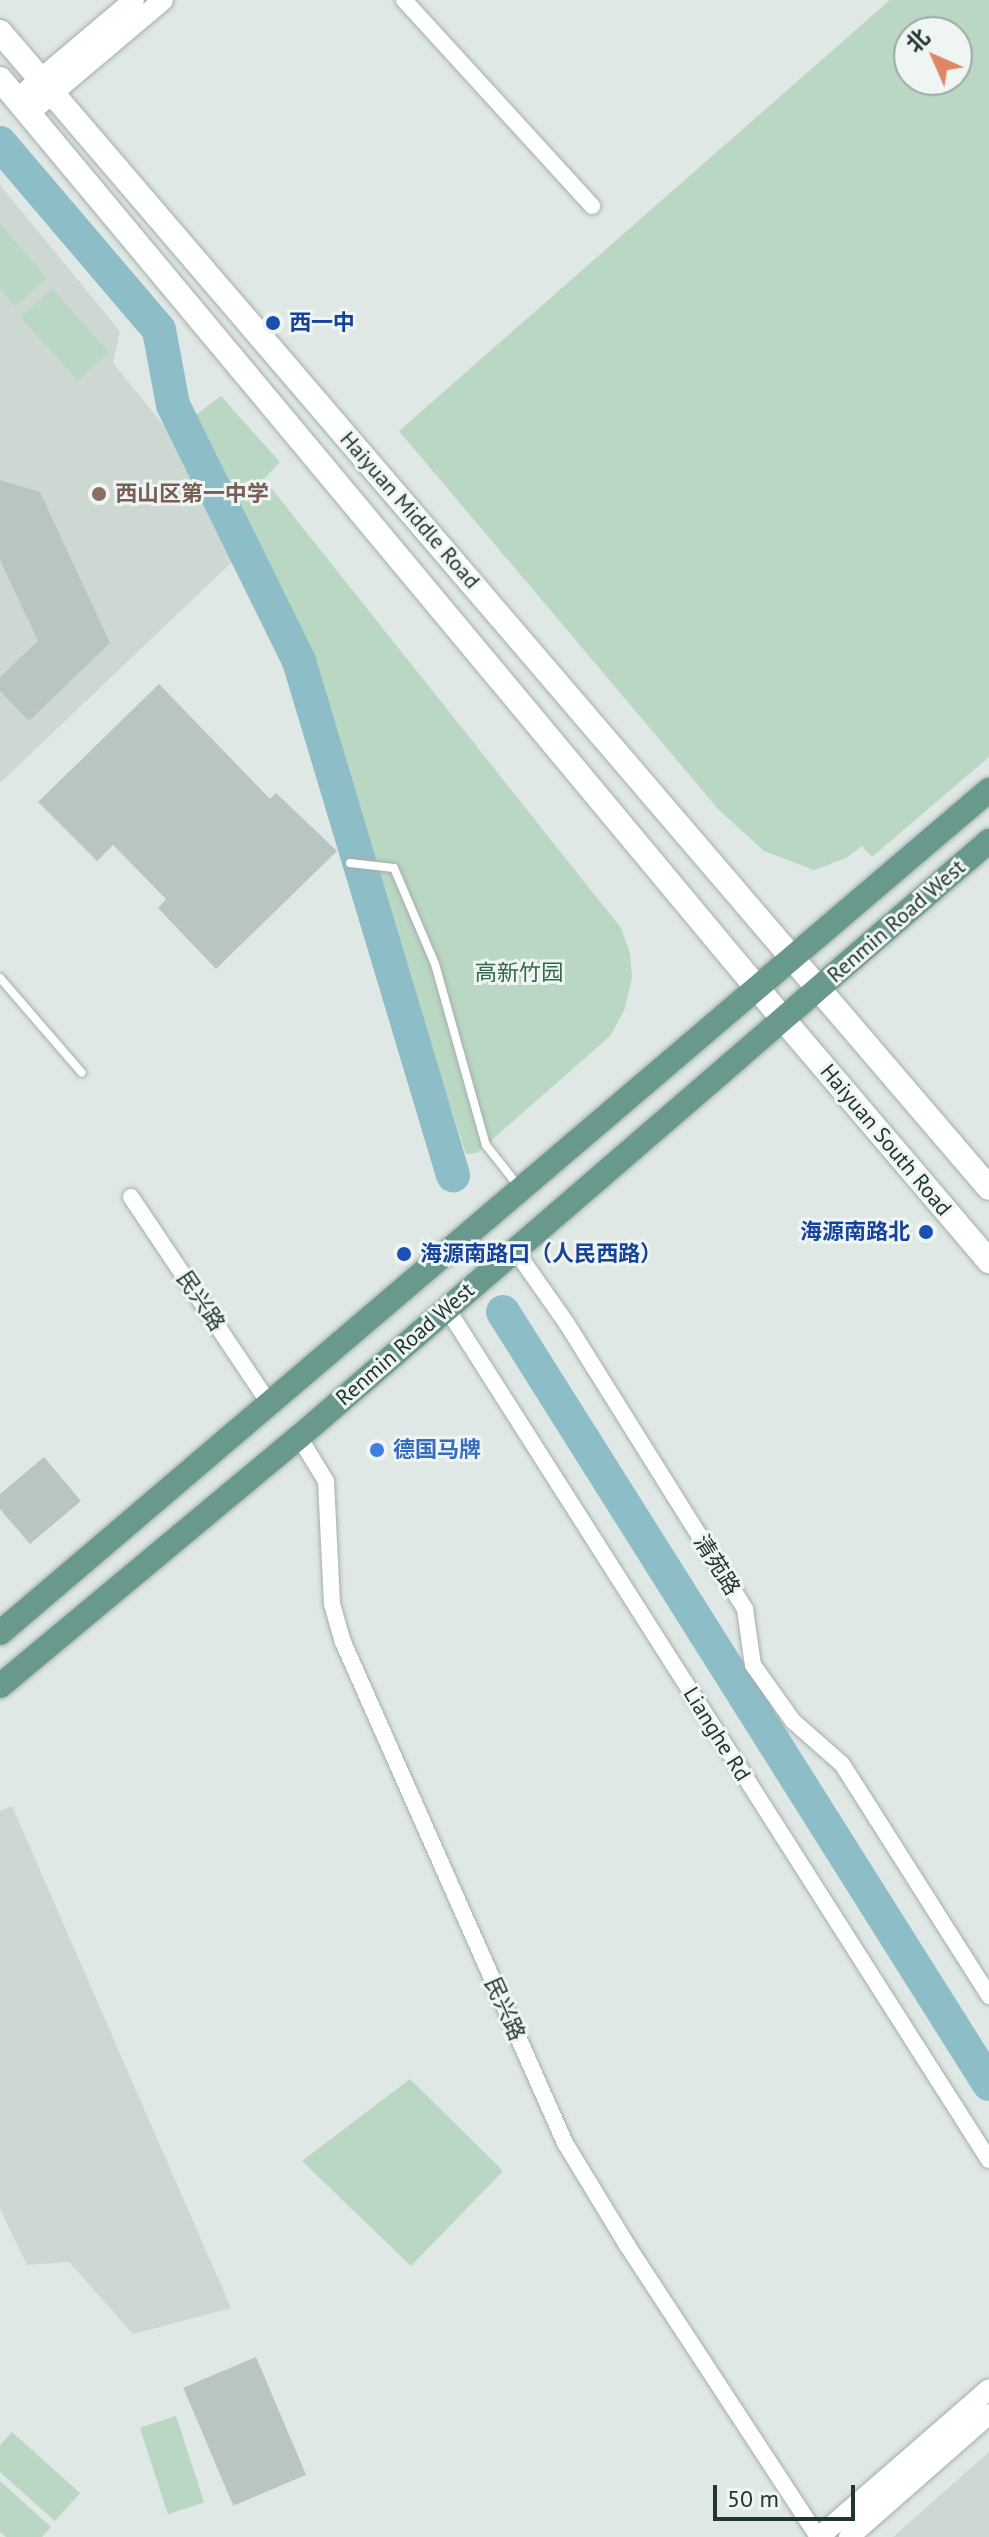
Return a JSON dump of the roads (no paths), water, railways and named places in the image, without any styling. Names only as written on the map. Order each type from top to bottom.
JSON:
[{"type":"main road","name":"Haiyuan Middle Road","points":[[0,32],[820,987]]},
{"type":"main road","name":"Haiyuan Middle Road","points":[[0,79],[783,1019]]},
{"type":"main road","name":"Renmin Road West","points":[[0,1633],[989,790]]},
{"type":"main road","name":"Renmin Road West","points":[[0,1686],[299,1437],[989,841]]},
{"type":"main road","points":[[820,987],[989,1188]]},
{"type":"main road","name":"Haiyuan South Road","points":[[783,1019],[989,1261]]},
{"type":"street","points":[[47,87],[134,0]]},
{"type":"street","points":[[23,106],[163,0]]},
{"type":"street","points":[[404,0],[592,206]]},
{"type":"street","name":"民兴路","points":[[131,1197],[270,1405]]},
{"type":"street","name":"清苑路","points":[[515,1250],[576,1338],[745,1609],[753,1665],[793,1721],[842,1764],[989,1996]]},
{"type":"street","name":"Lianghe Rd","points":[[446,1307],[989,2160]]},
{"type":"street","name":"民兴路","points":[[299,1437],[317,1461],[326,1481],[332,1604],[343,1642],[565,2143],[627,2245],[819,2537]]},
{"type":"street","points":[[819,2537],[989,2389]]},
{"type":"street","points":[[849,2537],[989,2414]]},
{"type":"lane","points":[[350,863],[394,868],[435,964],[486,1145],[520,1189]]},
{"type":"lane","points":[[0,978],[82,1073]]},
{"type":"waterway","points":[[0,143],[159,330],[173,405],[299,661],[453,1175]]},
{"type":"waterway","points":[[503,1312],[989,2084]]},
{"type":"place","name":"西一中","points":[[273,323]]},
{"type":"place","name":"西山区第一中学","points":[[99,494]]},
{"type":"place","name":"海源南路北","points":[[926,1232]]},
{"type":"place","name":"海源南路口（人民西路）","points":[[404,1254]]},
{"type":"place","name":"德国马牌","points":[[377,1450]]},
{"type":"park label","name":"高新竹园","points":[[519,973]]}]
